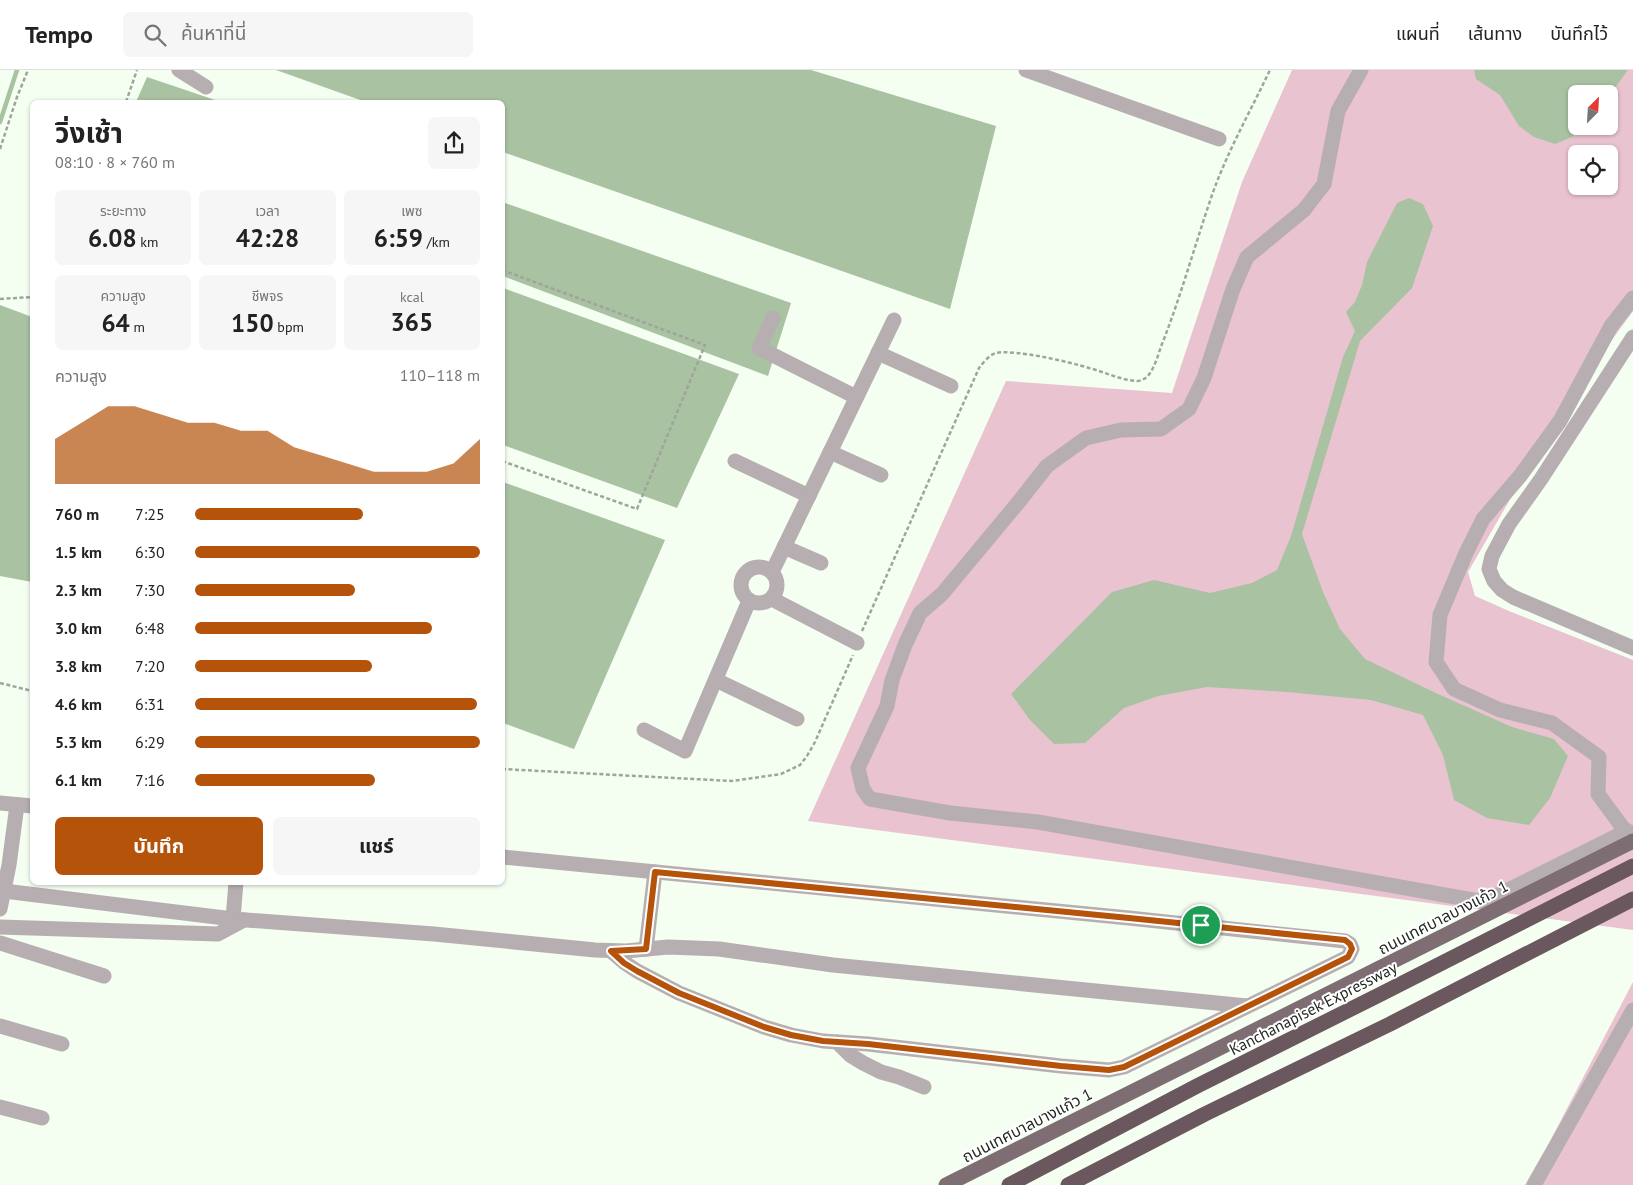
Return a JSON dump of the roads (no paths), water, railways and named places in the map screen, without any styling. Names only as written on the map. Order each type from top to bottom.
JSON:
[{"type":"highway","name":"Kanchanapisek Expressway","points":[[1009,1185],[1197,1086],[1379,996],[1633,866]]},
{"type":"highway","points":[[1068,1185],[1205,1114],[1390,1024],[1633,899]]},
{"type":"main road","name":"ถนนเทศบาลบางแก้ว 1","points":[[946,1185],[1631,836]]},
{"type":"street","points":[[179,70],[206,87]]},
{"type":"street","points":[[1026,70],[1219,139]]},
{"type":"street","points":[[1361,70],[1338,111],[1324,184],[1304,210],[1247,257],[1233,289],[1204,378],[1189,408],[1161,429],[1121,430],[1086,438],[1046,466],[942,594],[920,613],[904,645],[892,680],[887,706],[858,768],[862,789],[870,799],[950,813],[1038,822],[1484,902],[1631,836],[1598,794],[1599,757],[1552,723],[1500,710],[1454,689],[1436,662],[1440,615],[1466,553],[1483,519],[1520,476],[1560,421],[1612,326],[1633,298]]},
{"type":"street","points":[[773,318],[759,348],[856,397]]},
{"type":"street","points":[[772,572],[894,320]]},
{"type":"street","points":[[1633,337],[1509,524],[1492,556],[1489,569],[1498,585],[1513,597],[1633,648]]},
{"type":"street","points":[[878,353],[951,386]]},
{"type":"street","points":[[830,452],[881,474]]},
{"type":"street","points":[[735,462],[808,496]]},
{"type":"street","points":[[784,547],[821,563]]},
{"type":"street","points":[[761,567],[772,572],[777,588],[772,599],[761,604],[749,601],[745,597],[740,585],[745,574],[749,570],[761,567]]},
{"type":"street","points":[[772,599],[857,644]]},
{"type":"street","points":[[644,730],[685,751],[749,601]]},
{"type":"street","points":[[716,680],[797,719]]},
{"type":"street","points":[[0,802],[25,805],[0,910]]},
{"type":"street","points":[[505,856],[1345,940],[1352,949],[1348,957],[1124,1067],[1109,1070],[836,1042],[791,1035],[764,1027],[679,993],[624,963],[611,951]]},
{"type":"street","points":[[646,949],[655,872]]},
{"type":"street","points":[[236,885],[239,919]]},
{"type":"street","points":[[4,891],[239,919],[434,934],[518,944],[611,951],[668,947],[719,949],[833,965],[1248,1006]]},
{"type":"street","points":[[0,927],[218,934],[239,919]]},
{"type":"street","points":[[0,943],[104,976]]},
{"type":"street","points":[[1534,1185],[1633,1010]]},
{"type":"street","points":[[0,1026],[62,1044]]},
{"type":"street","points":[[836,1042],[863,1064],[924,1087]]},
{"type":"street","points":[[0,1107],[42,1118]]},
{"type":"waterway","points":[[0,122],[17,70]]}]
